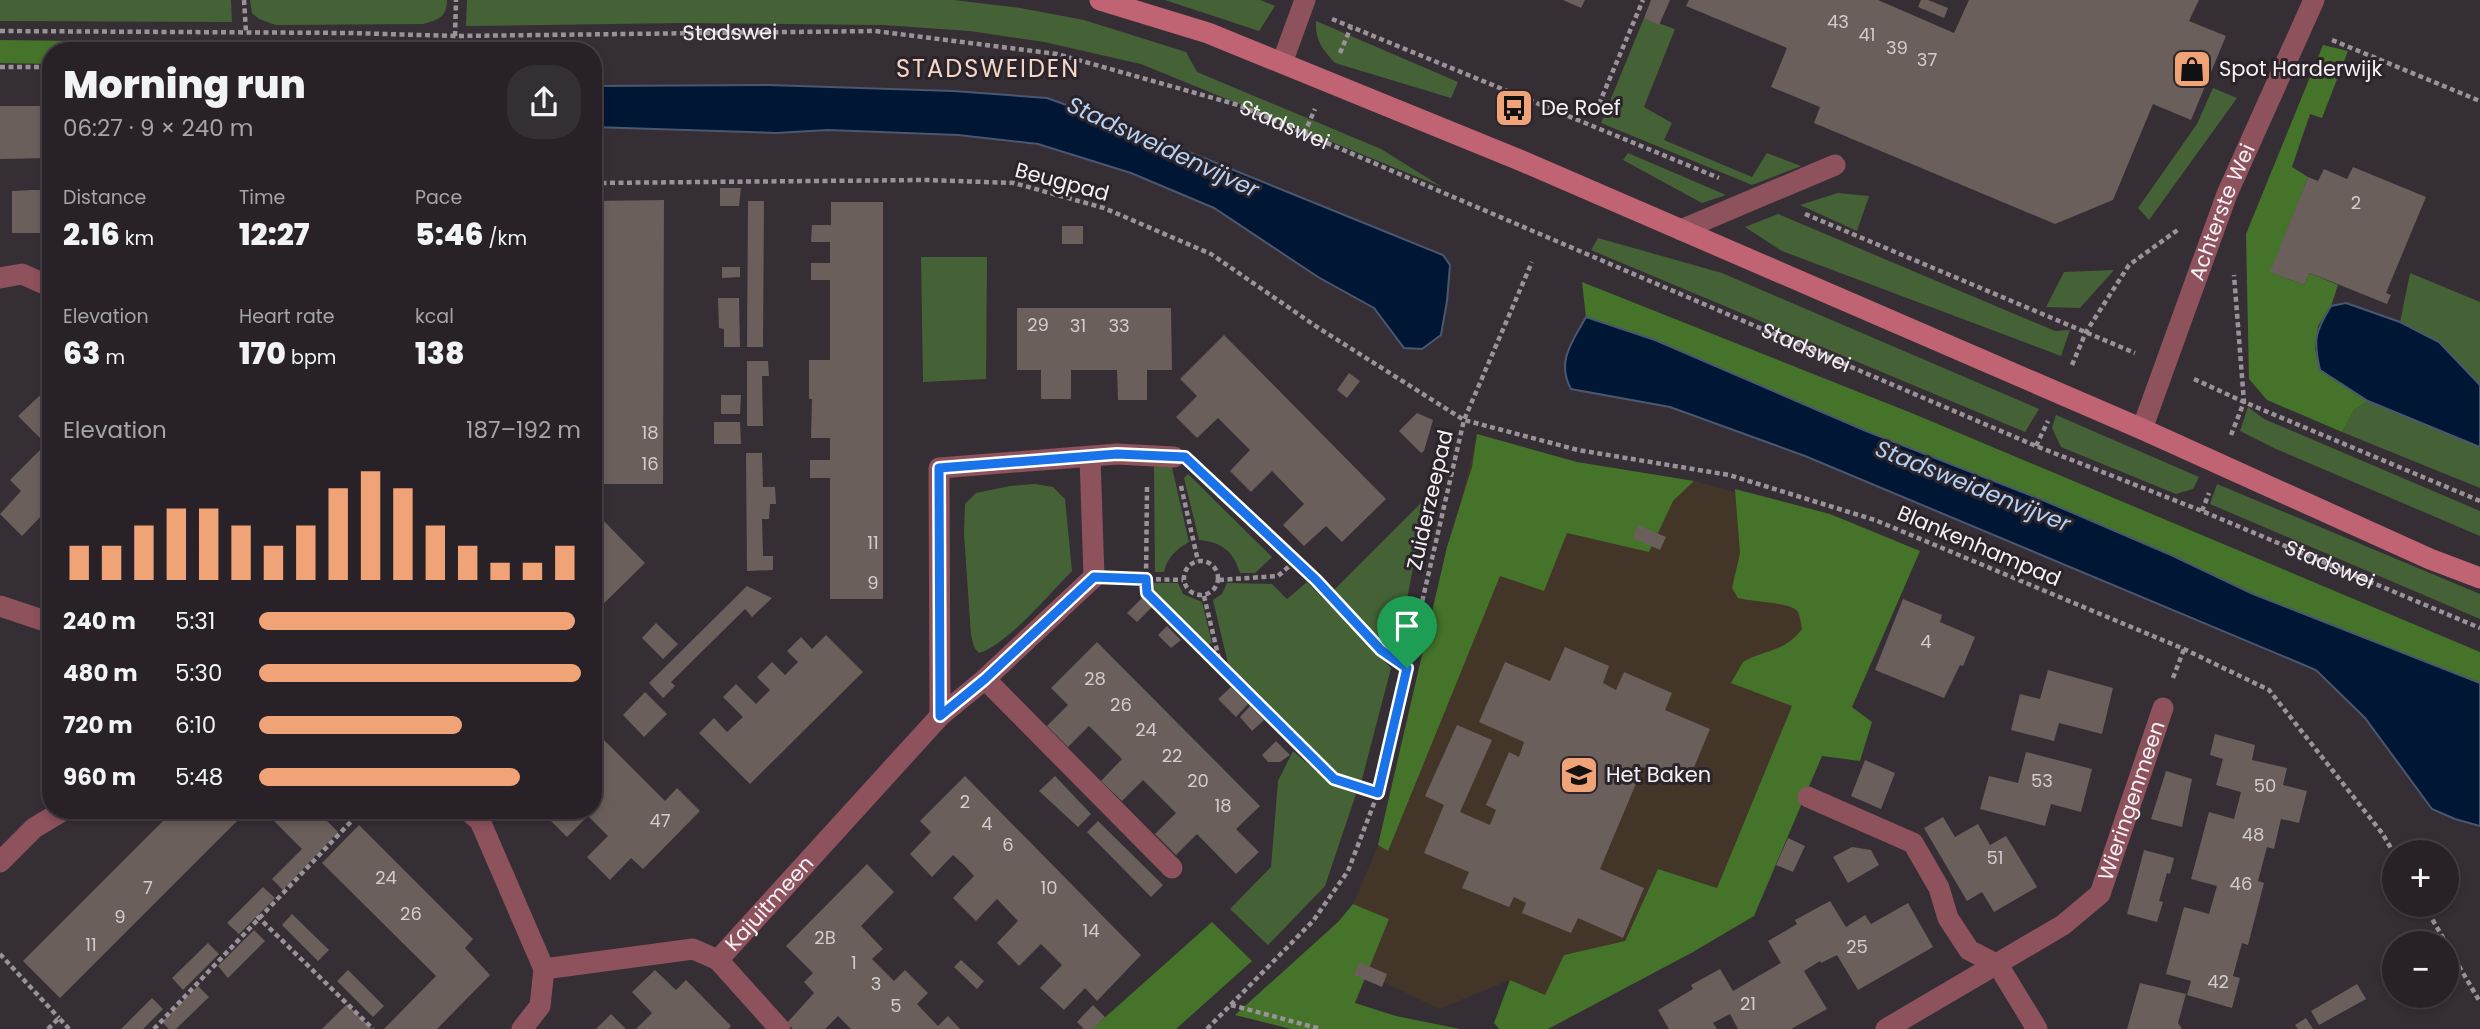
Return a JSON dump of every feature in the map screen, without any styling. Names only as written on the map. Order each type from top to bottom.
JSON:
[{"type":"street","points":[[1100,0],[1208,33],[1522,161],[2142,429],[2417,553],[2480,578]]},
{"type":"street","name":"Achterste Wei","points":[[2142,429],[2227,194],[2314,0]]},
{"type":"street","points":[[1282,63],[1304,3]]},
{"type":"street","points":[[1681,230],[1835,165]]},
{"type":"street","points":[[0,278],[22,274],[42,283]]},
{"type":"street","points":[[940,716],[939,468],[1147,454],[1174,457]]},
{"type":"street","points":[[1090,457],[1094,577]]},
{"type":"street","name":"Kajuitmeen","points":[[544,969],[693,949],[718,960],[940,716],[985,679],[1094,577]]},
{"type":"street","points":[[0,606],[42,620]]},
{"type":"street","points":[[985,679],[1172,868]]},
{"type":"street","name":"Wieringenmeen","points":[[1886,1029],[2063,925],[2100,894],[2163,708]]},
{"type":"street","points":[[1808,797],[1913,843],[1939,888],[1948,918],[1969,950],[1998,965],[2037,1029]]},
{"type":"street","points":[[0,862],[34,828],[49,819]]},
{"type":"street","points":[[478,819],[544,969],[540,1006],[522,1029]]},
{"type":"street","points":[[718,960],[780,1029]]},
{"type":"path","points":[[244,0],[246,32]]},
{"type":"path","points":[[455,36],[456,0]]},
{"type":"path","points":[[1599,104],[1643,0]]},
{"type":"path","points":[[1304,3],[2165,365],[2244,402],[2480,501]]},
{"type":"path","points":[[2302,27],[2480,101]]},
{"type":"path","name":"Stadswei","points":[[0,31],[455,36],[875,31],[1057,54],[1238,105],[2036,446],[2202,511],[2480,628]]},
{"type":"path","points":[[0,67],[42,67]]},
{"type":"path","name":"Beugpad","points":[[602,183],[926,180],[1014,183],[1104,208],[1211,254],[1373,363],[1464,420]]},
{"type":"path","name":"Zuiderzeepad","points":[[1207,1029],[1313,921],[1348,871],[1378,793],[1464,420],[1532,262]]},
{"type":"path","name":"Blankenhampad","points":[[1464,420],[1578,450],[1729,475],[1875,520],[2183,649],[2269,690],[2386,840]]},
{"type":"path","points":[[1147,454],[1147,593],[1334,779],[1378,793]]},
{"type":"path","points":[[1198,561],[1174,457],[1185,457],[1316,580],[1381,650],[1407,668]]},
{"type":"path","points":[[1198,561],[1215,567],[1219,580],[1213,590],[1204,596],[1191,592],[1184,580],[1185,571],[1198,561]]},
{"type":"path","points":[[1219,580],[1278,576],[1295,561]]},
{"type":"path","points":[[1094,577],[1184,580]]},
{"type":"path","points":[[1204,596],[1220,666]]},
{"type":"path","points":[[154,1029],[353,819]]},
{"type":"path","points":[[258,917],[373,1029]]},
{"type":"path","points":[[0,954],[69,1029]]},
{"type":"path","points":[[2459,966],[2480,1002]]},
{"type":"path","points":[[1230,1005],[1321,1029]]},
{"type":"path","points":[[48,1029],[59,1018]]},
{"type":"shaded area","name":"Het Baken","points":[[1477,434],[1577,462],[1694,481],[1858,525],[1792,706],[1717,888],[1658,869],[1625,941],[1564,955],[1545,995],[1510,980],[1439,1009],[1331,956],[1338,922],[1353,904],[1379,843]]},
{"type":"green space","points":[[0,0],[231,0],[232,22],[0,21]]},
{"type":"green space","points":[[250,0],[447,0],[441,17],[423,24],[276,25],[259,19],[252,13]]},
{"type":"green space","points":[[467,0],[954,0],[1020,8],[1084,20],[1186,52],[1197,72],[1381,149],[1442,187],[1141,64],[1044,42],[970,31],[883,25],[682,23],[466,26]]},
{"type":"green space","points":[[1165,0],[1260,0],[1275,6],[1259,31]]},
{"type":"green space","points":[[1644,18],[1675,29],[1644,107],[1672,123],[1664,140],[1752,177],[1767,153],[1801,166],[1752,185],[1601,123]]},
{"type":"green space","points":[[1316,21],[1458,82],[1451,98],[1335,63],[1320,44]]},
{"type":"green space","points":[[0,40],[79,41],[42,42],[42,64],[0,63]]},
{"type":"green space","points":[[2323,45],[2348,51],[2322,118],[2310,114],[2292,167],[2308,177],[2271,272],[2304,285],[2310,273],[2338,285],[2331,306],[2318,326],[2315,349],[2320,370],[2368,401],[2355,409],[2342,432],[2267,400],[2249,379],[2246,234]]},
{"type":"green space","points":[[2213,88],[2237,98],[2149,220],[2138,208],[2197,124]]},
{"type":"green space","points":[[1628,153],[1726,195],[1702,203],[1623,160]]},
{"type":"green space","points":[[1838,193],[1869,196],[1857,231],[1800,205]]},
{"type":"green space","points":[[1778,214],[2055,331],[2070,330],[2061,356],[1782,251],[1745,227]]},
{"type":"green space","points":[[1598,238],[1722,273],[2039,409],[2025,432],[1591,250]]},
{"type":"green space","points":[[921,257],[987,257],[986,379],[923,382]]},
{"type":"green space","points":[[2114,270],[2080,308],[2046,307],[2064,272]]},
{"type":"green space","points":[[2410,273],[2480,302],[2480,385],[2439,342],[2400,322]]},
{"type":"green space","points":[[1582,282],[1914,414],[2480,652],[2480,683],[2253,594],[2171,555],[2045,501],[1866,431],[1655,340],[1586,317]]},
{"type":"green space","points":[[2368,401],[2480,447],[2480,488],[2342,432],[2355,409]]},
{"type":"green space","points":[[2248,407],[2264,419],[2480,511],[2480,536],[2240,431]]},
{"type":"green space","points":[[2056,415],[2199,477],[2193,489],[2176,494],[2061,447],[2052,428]]},
{"type":"green space","points":[[1477,434],[1577,462],[1694,481],[1673,501],[1649,552],[1567,533],[1544,591],[1500,576],[1388,851],[1378,845],[1447,547],[1472,467]]},
{"type":"green space","points":[[1154,463],[1171,463],[1189,542],[1173,554],[1164,572],[1155,572]]},
{"type":"green space","points":[[1188,474],[1272,557],[1255,573],[1240,573],[1226,549],[1199,540],[1184,478]]},
{"type":"green space","points":[[1035,484],[1053,487],[1065,499],[1072,571],[1015,629],[979,653],[974,647],[971,635],[964,534],[965,504],[976,493]]},
{"type":"green space","points":[[2217,484],[2480,594],[2480,619],[2210,504]]},
{"type":"green space","points":[[1735,489],[1830,514],[1920,551],[1852,707],[1872,722],[1860,761],[1822,756],[1754,916],[1693,952],[1548,1029],[1499,1029],[1494,1023],[1510,980],[1545,995],[1564,955],[1625,941],[1658,869],[1717,888],[1792,706],[1731,683],[1743,662],[1782,646],[1802,629],[1799,614],[1794,609],[1780,604],[1738,598],[1732,588],[1740,553]]},
{"type":"green space","points":[[1426,498],[1397,641],[1386,645],[1332,592]]},
{"type":"green space","points":[[1307,582],[1391,668],[1361,783],[1338,776],[1229,668],[1213,600],[1222,594],[1227,583],[1272,584],[1287,599]]},
{"type":"green space","points":[[1154,583],[1178,583],[1183,594],[1202,602],[1212,643],[1207,646],[1154,592]]},
{"type":"green space","points":[[1293,751],[1332,785],[1356,794],[1325,886],[1268,945],[1230,909],[1271,867],[1278,781]]},
{"type":"green space","points":[[1353,904],[1389,919],[1355,1003],[1396,1016],[1460,1029],[1291,1029],[1235,1015],[1338,922]]},
{"type":"green space","points":[[1212,922],[1252,961],[1176,1029],[1092,1029]]},
{"type":"water","name":"Stadsweidenvijver","points":[[768,85],[953,91],[1047,98],[1125,126],[1443,255],[1450,265],[1441,335],[1422,349],[1404,348],[1374,308],[1318,277],[1214,208],[1131,173],[1038,144],[958,135],[828,130],[776,133],[602,127],[602,86]]},
{"type":"water","points":[[2346,303],[2400,322],[2439,342],[2480,385],[2480,447],[2368,401],[2320,370],[2316,343],[2319,330],[2331,306]]},
{"type":"water","name":"Stadsweidenvijver","points":[[1586,317],[1655,340],[1866,431],[2045,501],[2171,555],[2253,594],[2480,683],[2480,826],[2432,809],[2365,718],[2316,670],[1805,456],[1670,407],[1571,389],[1565,361]]},
{"type":"building","points":[[1563,0],[1585,0],[1581,8]]},
{"type":"building","points":[[1651,0],[1670,0],[1659,25],[1644,18]]},
{"type":"building","points":[[1689,0],[1878,0],[1954,33],[1969,0],[2199,0],[2189,21],[2226,36],[2191,120],[2153,104],[2113,200],[2055,224],[1814,123],[1820,107],[1771,87],[1787,48],[1686,6]]},
{"type":"building","points":[[1921,0],[1948,8],[1944,18],[1918,7]]},
{"type":"building","points":[[0,106],[42,106],[42,158],[0,159]]},
{"type":"building","points":[[2353,167],[2426,197],[2386,293],[2391,295],[2387,304],[2310,273],[2304,285],[2270,272],[2308,177],[2318,181],[2324,169],[2347,179]]},
{"type":"building","points":[[720,188],[741,188],[739,206],[720,206]]},
{"type":"building","points":[[42,190],[42,233],[12,233],[12,191]]},
{"type":"building","points":[[664,200],[663,484],[602,484],[602,201]]},
{"type":"building","points":[[748,201],[764,201],[763,347],[747,347]]},
{"type":"building","points":[[831,202],[883,202],[883,599],[830,599],[830,478],[810,478],[810,460],[830,460],[830,438],[811,438],[809,360],[830,360],[830,280],[811,280],[811,263],[830,263],[830,242],[811,242],[812,225],[831,225]]},
{"type":"building","points":[[1062,226],[1083,226],[1083,244],[1062,244]]},
{"type":"building","points":[[722,267],[740,267],[740,277],[722,278]]},
{"type":"building","points":[[718,298],[739,298],[740,347],[724,347],[724,329],[719,328]]},
{"type":"building","points":[[1017,308],[1171,308],[1172,370],[1147,370],[1147,400],[1118,400],[1117,370],[1071,370],[1071,399],[1041,399],[1041,370],[1017,370]]},
{"type":"building","points":[[1224,335],[1386,499],[1342,542],[1326,526],[1304,546],[1283,525],[1304,504],[1272,471],[1251,492],[1230,471],[1250,450],[1218,418],[1197,438],[1176,417],[1197,396],[1180,379]]},
{"type":"building","points":[[747,361],[768,361],[769,376],[762,376],[763,426],[747,426]]},
{"type":"building","points":[[1349,373],[1360,381],[1347,398],[1337,390]]},
{"type":"building","points":[[42,393],[42,440],[18,416]]},
{"type":"building","points":[[721,395],[741,395],[740,414],[721,414]]},
{"type":"building","points":[[1417,413],[1433,420],[1424,451],[1421,453],[1399,431]]},
{"type":"building","points":[[714,422],[740,422],[741,444],[714,444]]},
{"type":"building","points":[[42,448],[42,515],[22,536],[0,514],[21,491],[10,480]]},
{"type":"building","points":[[746,453],[762,453],[763,487],[775,487],[776,504],[770,504],[769,519],[762,519],[763,556],[773,556],[773,570],[747,571]]},
{"type":"building","points":[[602,519],[645,563],[602,605]]},
{"type":"building","points":[[1638,525],[1666,537],[1660,550],[1633,538]]},
{"type":"building","points":[[747,586],[772,598],[752,617],[745,609],[671,682],[675,686],[663,698],[649,683]]},
{"type":"building","points":[[1142,598],[1152,607],[1137,622],[1127,613]]},
{"type":"building","points":[[1903,599],[1942,615],[1940,622],[1975,637],[1963,666],[1960,665],[1944,698],[1875,670]]},
{"type":"building","points":[[656,623],[678,644],[663,659],[642,638]]},
{"type":"building","points":[[1167,626],[1181,640],[1171,648],[1158,635]]},
{"type":"building","points":[[826,635],[863,672],[750,784],[699,733],[714,718],[727,732],[743,717],[723,697],[736,684],[756,704],[770,690],[757,677],[772,662],[785,675],[798,662],[787,651],[801,637],[812,649]]},
{"type":"building","points":[[1097,642],[1260,806],[1236,829],[1259,852],[1236,874],[1197,834],[1176,855],[1155,834],[1176,813],[1143,780],[1122,801],[1101,781],[1122,759],[1089,726],[1068,747],[1047,726],[1068,705],[1051,688]]},
{"type":"building","points":[[1565,647],[1609,666],[1603,683],[1616,690],[1624,672],[1672,693],[1665,710],[1710,729],[1687,784],[1643,767],[1600,869],[1644,888],[1623,938],[1578,918],[1571,933],[1522,913],[1526,903],[1514,897],[1509,907],[1462,888],[1469,872],[1424,853],[1444,805],[1425,796],[1457,725],[1492,740],[1460,812],[1490,825],[1496,810],[1486,805],[1509,752],[1519,757],[1524,742],[1479,722],[1505,662],[1550,681]]},
{"type":"building","points":[[2048,670],[2113,688],[2102,734],[2059,723],[2054,741],[2011,730],[2020,694],[2040,699]]},
{"type":"building","points":[[1231,687],[1248,704],[1236,717],[1218,699]]},
{"type":"building","points":[[645,692],[667,714],[644,737],[623,715]]},
{"type":"building","points":[[1250,706],[1264,720],[1252,731],[1240,717]]},
{"type":"building","points":[[2215,734],[2255,745],[2252,760],[2287,768],[2283,785],[2307,791],[2299,823],[2281,819],[2274,849],[2267,847],[2258,881],[2264,883],[2248,945],[2242,943],[2233,976],[2240,978],[2232,1008],[2187,995],[2191,981],[2166,974],[2184,907],[2209,914],[2217,886],[2191,879],[2209,812],[2234,819],[2241,792],[2216,785],[2223,759],[2210,755]]},
{"type":"building","points":[[602,738],[665,801],[677,788],[700,811],[643,869],[631,858],[610,880],[587,857],[608,836],[591,819],[602,819]]},
{"type":"building","points":[[1276,741],[1290,755],[1280,762],[1268,762],[1262,755]]},
{"type":"building","points":[[2026,752],[2092,769],[2081,812],[2051,804],[2045,826],[1980,809],[1989,776],[2018,783]]},
{"type":"building","points":[[1865,760],[1895,773],[1881,809],[1851,796]]},
{"type":"building","points":[[2166,771],[2192,779],[2182,827],[2151,819]]},
{"type":"building","points":[[965,776],[1141,955],[1097,1001],[1085,988],[1064,1010],[1040,988],[1062,965],[1041,944],[1019,966],[997,943],[1018,921],[997,899],[976,921],[953,898],[974,876],[964,865],[953,855],[932,877],[910,854],[931,832],[920,821]]},
{"type":"building","points":[[1055,776],[1091,814],[1078,827],[1039,791]]},
{"type":"building","points":[[1943,817],[1955,837],[1978,824],[1990,845],[2006,836],[2037,887],[1994,912],[1982,892],[1967,901],[1924,828]]},
{"type":"building","points":[[165,819],[239,819],[60,998],[23,961]]},
{"type":"building","points":[[272,819],[325,819],[338,832],[283,890],[272,879],[302,849]]},
{"type":"building","points":[[549,819],[585,819],[567,837]]},
{"type":"building","points":[[1098,821],[1163,885],[1151,897],[1087,832]]},
{"type":"building","points":[[359,825],[473,939],[465,948],[490,975],[437,1029],[384,1029],[436,976],[322,863]]},
{"type":"building","points":[[1788,838],[1805,846],[1793,872],[1776,865]]},
{"type":"building","points":[[1852,847],[1871,850],[1879,865],[1848,883],[1833,857]]},
{"type":"building","points":[[2144,850],[2174,858],[2159,901],[2163,902],[2157,922],[2127,914]]},
{"type":"building","points":[[867,864],[894,892],[861,926],[883,949],[872,959],[894,981],[905,970],[928,993],[917,1004],[938,1026],[948,1016],[960,1029],[851,1029],[838,1016],[825,1029],[793,1029],[787,1023],[814,993],[804,982],[813,973],[786,946]]},
{"type":"building","points":[[263,887],[275,898],[239,934],[227,923]]},
{"type":"building","points":[[1830,901],[1846,927],[1865,915],[1871,924],[1908,903],[1933,947],[1858,990],[1837,955],[1821,963],[1820,961],[1804,971],[1827,1009],[1791,1029],[1738,1029],[1730,1014],[1713,1023],[1717,1029],[1669,1029],[1658,1010],[1693,989],[1691,985],[1720,969],[1733,991],[1781,963],[1768,941],[1797,924],[1795,920]]},
{"type":"building","points":[[292,914],[329,950],[318,961],[282,925]]},
{"type":"building","points":[[254,930],[265,941],[228,978],[218,966]]},
{"type":"building","points":[[208,943],[219,954],[183,990],[172,978]]},
{"type":"building","points":[[961,960],[984,981],[977,989],[954,967]]},
{"type":"building","points":[[1359,962],[1387,974],[1382,987],[1354,975]]},
{"type":"building","points":[[348,970],[384,1006],[373,1017],[337,981]]},
{"type":"building","points":[[655,970],[676,990],[686,980],[731,1026],[728,1029],[636,1029],[652,1013],[632,992]]},
{"type":"building","points":[[2140,983],[2186,994],[2178,1023],[2182,1029],[2127,1029]]},
{"type":"building","points":[[2357,984],[2366,999],[2319,1025],[2311,1011]]},
{"type":"building","points":[[198,986],[209,997],[176,1029],[169,1029],[162,1022]]},
{"type":"building","points":[[152,998],[163,1009],[143,1029],[121,1029]]},
{"type":"building","points":[[347,1004],[372,1029],[322,1029]]},
{"type":"building","points":[[1093,1005],[1105,1017],[1093,1029],[1084,1029],[1077,1022]]},
{"type":"building","points":[[611,1014],[626,1029],[596,1029]]},
{"type":"building","points":[[2306,1018],[2313,1029],[2298,1029],[2295,1025]]},
{"type":"place","name":"Spot Harderwijk","points":[[2192,69]]},
{"type":"place","name":"De Roef","points":[[1514,108]]},
{"type":"place","name":"Het Baken","points":[[1579,775]]},
{"type":"district","name":"STADSWEIDEN","points":[[988,69]]},
{"type":"route","points":[[1117,454],[1185,457],[1316,580],[1381,650],[1407,668],[1378,793],[1334,779],[1147,593],[1146,579],[1094,577],[985,679],[940,716],[939,468],[1117,454]]}]
